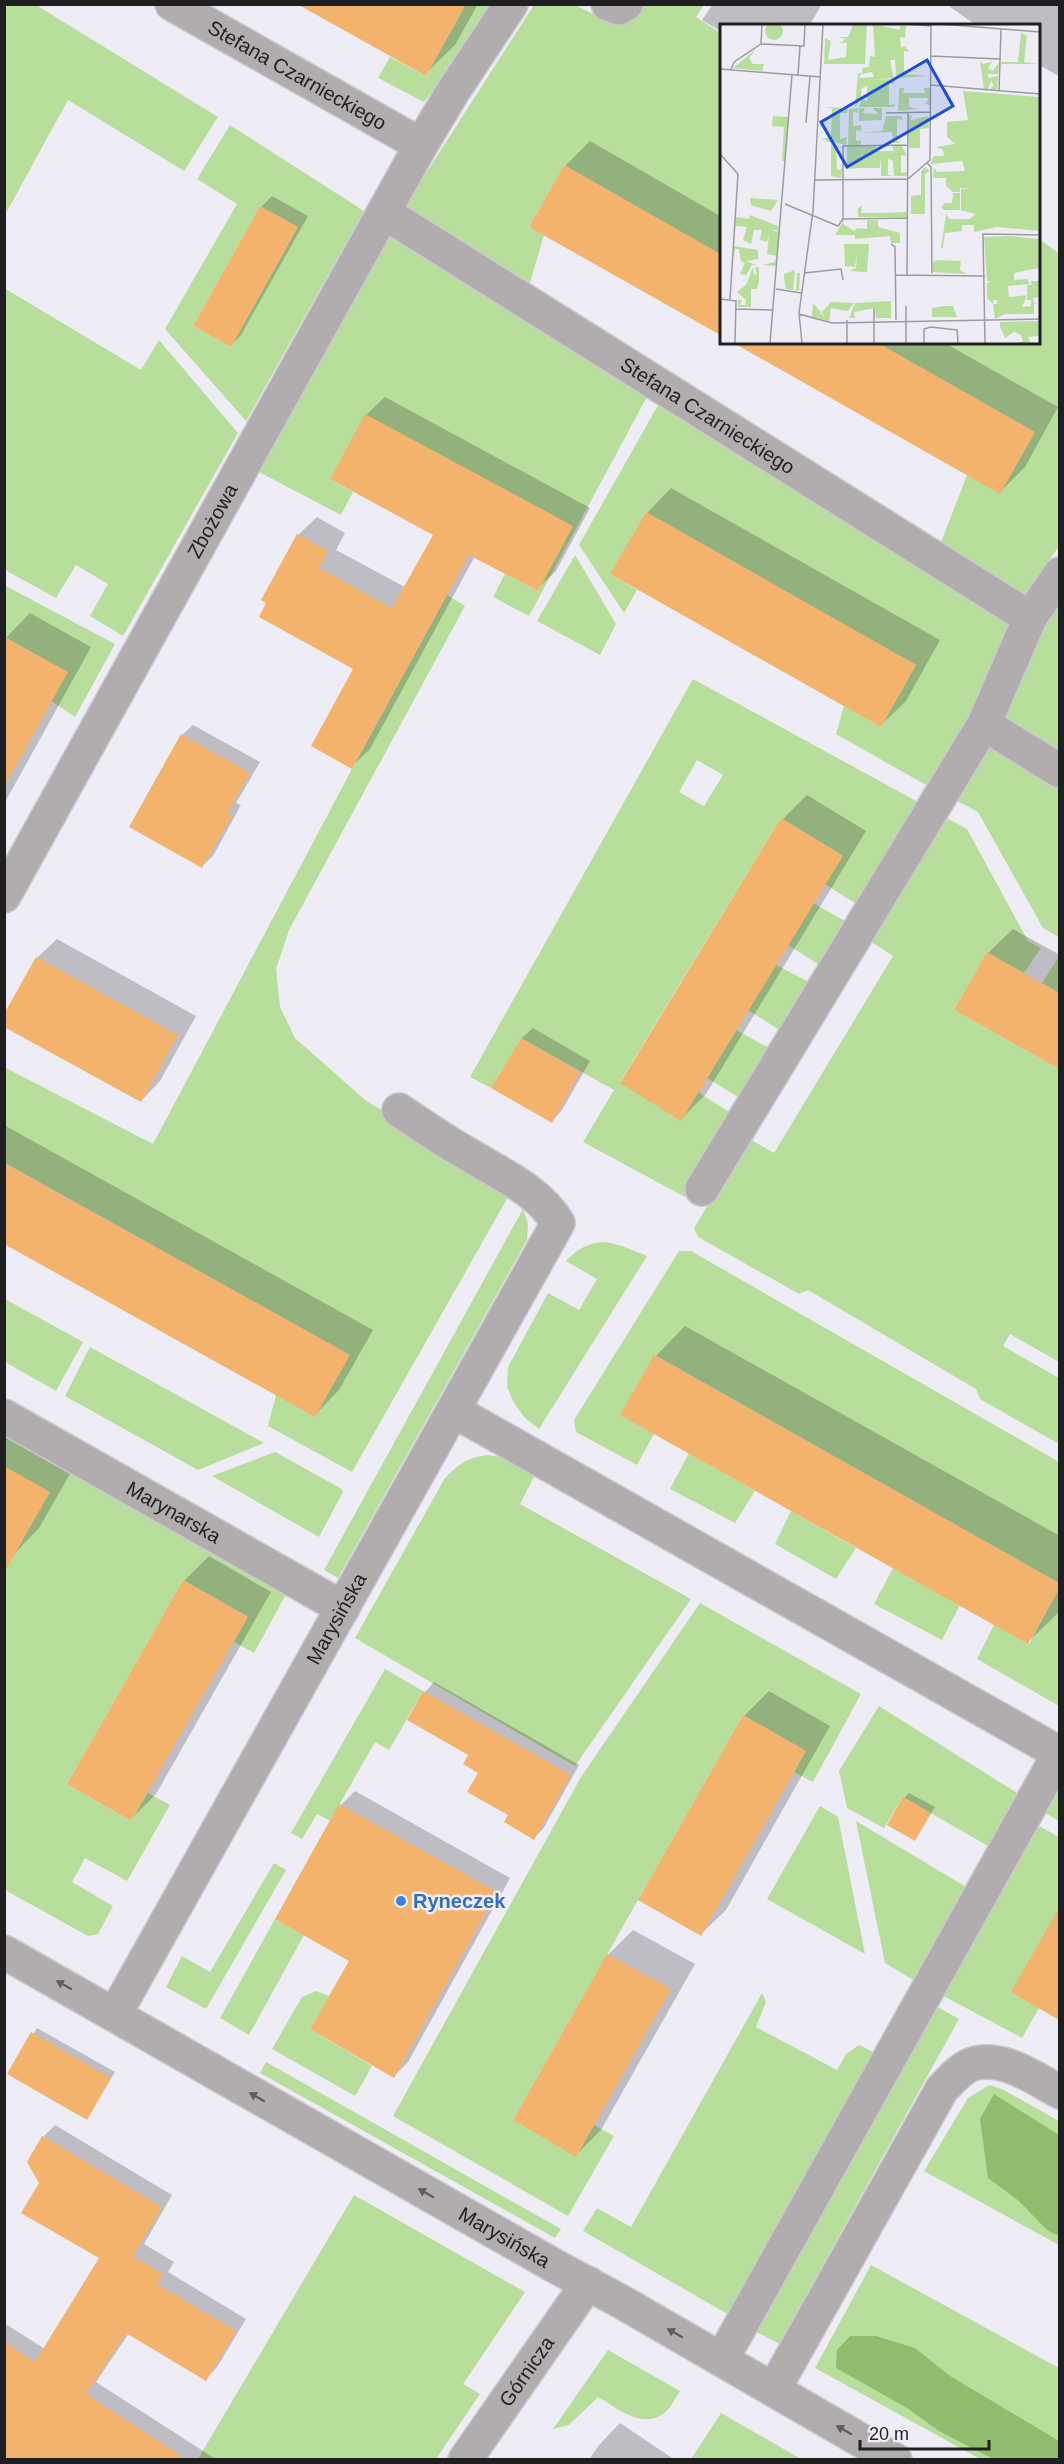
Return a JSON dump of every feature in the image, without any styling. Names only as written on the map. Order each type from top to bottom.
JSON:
[{"type":"street","name":"Stefana Czarnieckiego","points":[[172,4],[421,146]]},
{"type":"street","name":"Zbożowa","points":[[4,897],[386,213],[421,146],[452,93],[511,4]]},
{"type":"street","points":[[608,4],[619,8],[626,4]]},
{"type":"street","name":"Stefana Czarnieckiego","points":[[386,213],[1030,618]]},
{"type":"street","points":[[702,1189],[984,724],[1030,618],[1059,574]]},
{"type":"street","points":[[984,724],[1059,771]]},
{"type":"street","name":"Marysińska","points":[[115,2014],[558,1223],[543,1202],[399,1110]]},
{"type":"street","points":[[454,1411],[1059,1753],[722,2359]]},
{"type":"street","name":"Marynarska","points":[[4,1416],[343,1608]]},
{"type":"street","name":"Marysińska","points":[[4,1952],[722,2359],[895,2460]]},
{"type":"street","points":[[774,2389],[942,2089],[958,2073],[974,2063],[997,2063],[1017,2068],[1059,2092]]},
{"type":"street","name":"Górnicza","points":[[465,2460],[588,2283]]},
{"type":"green space","points":[[5,4],[36,5],[218,117],[184,171],[68,100],[5,215]]},
{"type":"green space","points":[[449,5],[499,5],[424,102],[378,78],[390,57],[426,76],[462,12]]},
{"type":"green space","points":[[534,5],[575,5],[616,25],[635,12],[640,5],[704,5],[696,17],[720,33],[720,254],[564,165],[529,227],[544,235],[529,286],[403,209]]},
{"type":"green space","points":[[230,125],[364,211],[246,421],[165,329],[237,204],[197,179]],"holes":[[[260,206],[298,227],[231,347],[193,326]]]},
{"type":"green space","points":[[389,231],[649,393],[529,616],[493,597],[505,574],[538,591],[572,526],[365,415],[330,479],[353,492],[341,515],[257,471]]},
{"type":"green space","points":[[1040,240],[1059,253],[1059,546],[1025,596],[940,545],[967,475],[1000,493],[1035,432],[880,344],[1040,344]]},
{"type":"green space","points":[[4,288],[141,370],[159,340],[238,433],[123,636],[90,616],[108,584],[76,565],[56,598],[5,570]]},
{"type":"green space","points":[[661,400],[1010,621],[949,766],[936,787],[926,785],[836,734],[844,706],[881,727],[916,665],[646,512],[611,574],[637,590],[624,613],[579,545]]},
{"type":"green space","points":[[575,555],[616,624],[600,655],[537,621]]},
{"type":"green space","points":[[4,585],[115,644],[75,717],[51,701],[67,672],[5,637]]},
{"type":"green space","points":[[1059,594],[1059,754],[1010,727],[1006,714],[1050,608]]},
{"type":"green space","points":[[447,595],[465,606],[289,930],[276,969],[280,1007],[295,1038],[365,1100],[512,1190],[352,1472],[268,1426],[276,1395],[350,1355],[5,1163],[4,1067],[153,1144]]},
{"type":"green space","points":[[693,679],[918,802],[861,907],[825,884],[842,855],[781,818],[620,1082],[681,1120],[698,1092],[734,1115],[685,1197],[583,1142],[614,1090],[521,1038],[491,1088],[470,1077]],"holes":[[[697,760],[723,775],[704,806],[679,792]]]},
{"type":"green space","points":[[986,742],[1059,784],[1059,937],[1043,928],[978,812],[952,798]]},
{"type":"green space","points":[[941,815],[967,829],[1028,941],[1041,948],[1024,973],[987,953],[954,1010],[1059,1069],[1059,1362],[1010,1334],[1003,1346],[1059,1378],[1059,1444],[980,1399],[976,1389],[808,1290],[799,1294],[698,1237],[694,1228],[748,1138],[774,1153],[893,956],[867,939]]},
{"type":"green space","points":[[813,903],[850,924],[824,968],[788,945]]},
{"type":"green space","points":[[1059,958],[1059,993],[1042,983]]},
{"type":"green space","points":[[776,965],[813,984],[784,1033],[748,1010]]},
{"type":"green space","points":[[736,1030],[773,1050],[743,1100],[707,1078]]},
{"type":"green space","points":[[523,1209],[528,1224],[527,1240],[338,1578],[324,1570]]},
{"type":"green space","points":[[606,1242],[647,1256],[539,1429],[525,1418],[514,1403],[507,1387],[508,1367],[548,1293],[579,1310],[597,1279],[566,1261],[584,1247]]},
{"type":"green space","points":[[679,1251],[691,1251],[1059,1462],[1059,1583],[655,1355],[654,1434],[637,1465],[576,1432],[574,1420]]},
{"type":"green space","points":[[5,1299],[83,1342],[56,1391],[5,1362]]},
{"type":"green space","points":[[90,1347],[264,1443],[198,1470],[65,1396]]},
{"type":"green space","points":[[4,1431],[289,1589],[254,1653],[234,1642],[247,1616],[183,1580],[67,1784],[131,1821],[148,1793],[170,1805],[127,1881],[85,1858],[72,1882],[113,1906],[98,1934],[88,1936],[5,1890]]},
{"type":"green space","points":[[275,1452],[342,1489],[343,1492],[319,1537],[212,1476]]},
{"type":"green space","points":[[689,1453],[755,1491],[735,1523],[670,1489]]},
{"type":"green space","points":[[488,1455],[507,1458],[536,1473],[520,1504],[691,1599],[575,1766],[355,1638],[445,1478],[464,1462]]},
{"type":"green space","points":[[791,1511],[856,1548],[836,1579],[775,1544]]},
{"type":"green space","points":[[893,1568],[960,1605],[942,1640],[874,1604]]},
{"type":"green space","points":[[1059,1589],[1059,1706],[977,1659],[994,1625],[1029,1644]]},
{"type":"green space","points":[[700,1603],[861,1694],[813,1782],[794,1772],[806,1751],[743,1715],[513,2120],[576,2156],[594,2125],[614,2136],[568,2216],[393,2116],[581,1777]]},
{"type":"green space","points":[[385,1669],[423,1691],[389,1750],[375,1742],[330,1821],[317,1814],[302,1839],[291,1833]]},
{"type":"green space","points":[[879,1706],[1017,1793],[988,1846],[903,1797],[884,1828],[847,1808],[839,1771]]},
{"type":"green space","points":[[1059,1774],[1059,1821],[1040,1810]]},
{"type":"green space","points":[[820,1806],[838,1817],[865,1954],[767,1899]]},
{"type":"green space","points":[[856,1821],[966,1887],[915,1981],[885,1963]]},
{"type":"green space","points":[[1041,1827],[1059,1837],[1059,1935],[1048,1929],[1039,2008],[1022,2038],[940,1994],[1032,1828]]},
{"type":"green space","points":[[274,1863],[286,1870],[206,2009],[166,1987],[182,1956],[210,1972]]},
{"type":"green space","points":[[275,1919],[304,1935],[249,2035],[220,2018]]},
{"type":"green space","points":[[316,1991],[329,1996],[310,2029],[372,2066],[355,2096],[272,2049],[302,1997]]},
{"type":"green space","points":[[762,1993],[766,2002],[756,2027],[837,2070],[846,2054],[859,2045],[875,2053],[731,2316],[583,2231],[597,2208],[631,2227]]},
{"type":"green space","points":[[934,2005],[959,2019],[779,2344],[753,2330]]},
{"type":"green space","points":[[266,2062],[561,2229],[555,2238],[260,2073]]},
{"type":"green space","points":[[989,2085],[1002,2089],[1059,2121],[1059,2245],[924,2171],[968,2098]]},
{"type":"green space","points":[[994,2094],[1059,2135],[1059,2236],[1047,2230],[1019,2201],[988,2178],[980,2119]]},
{"type":"green space","points":[[354,2195],[525,2292],[463,2384],[480,2394],[436,2459],[198,2459]]},
{"type":"green space","points":[[871,2265],[1059,2368],[1059,2459],[980,2459],[815,2368]]},
{"type":"green space","points":[[850,2336],[876,2336],[915,2348],[950,2376],[1059,2441],[1059,2459],[993,2459],[939,2431],[907,2408],[836,2368],[837,2350]]},
{"type":"green space","points":[[608,2350],[680,2391],[670,2407],[655,2418],[638,2418],[598,2397],[569,2425],[553,2429]]},
{"type":"green space","points":[[721,2413],[801,2459],[691,2459]]},
{"type":"building","points":[[297,4],[466,4],[426,76]]},
{"type":"building","points":[[564,165],[720,254],[720,335],[529,227]]},
{"type":"building","points":[[260,206],[298,227],[231,347],[193,326]]},
{"type":"building","points":[[736,344],[880,344],[1035,432],[1000,494]]},
{"type":"building","points":[[365,414],[573,526],[538,591],[469,555],[352,769],[311,746],[353,669],[259,617],[266,603],[261,600],[297,534],[328,551],[319,568],[392,608],[433,535],[330,479]]},
{"type":"building","points":[[646,512],[916,665],[881,727],[610,574]]},
{"type":"building","points":[[4,637],[68,672],[4,787]]},
{"type":"building","points":[[181,734],[250,773],[227,813],[232,816],[202,868],[129,827]]},
{"type":"building","points":[[781,818],[843,856],[681,1121],[620,1083]]},
{"type":"building","points":[[987,952],[1059,993],[1059,1069],[954,1010]]},
{"type":"building","points":[[36,957],[178,1035],[141,1102],[4,1027],[4,1014]]},
{"type":"building","points":[[521,1038],[580,1072],[552,1123],[491,1088]]},
{"type":"building","points":[[4,1163],[350,1355],[315,1417],[4,1244]]},
{"type":"building","points":[[654,1355],[1059,1583],[1059,1589],[1028,1644],[620,1415]]},
{"type":"building","points":[[4,1466],[50,1492],[4,1573]]},
{"type":"building","points":[[183,1580],[248,1617],[131,1821],[67,1784]]},
{"type":"building","points":[[423,1691],[571,1775],[534,1840],[504,1822],[508,1815],[467,1792],[478,1773],[463,1764],[468,1755],[407,1720]]},
{"type":"building","points":[[743,1715],[806,1751],[701,1936],[638,1900]]},
{"type":"building","points":[[903,1797],[931,1813],[915,1841],[887,1825]]},
{"type":"building","points":[[339,1804],[497,1892],[394,2078],[310,2029],[349,1961],[275,1919]]},
{"type":"building","points":[[1059,1908],[1059,2020],[1011,1992]]},
{"type":"building","points":[[607,1954],[671,1989],[576,2157],[513,2120]]},
{"type":"building","points":[[31,2032],[111,2078],[87,2120],[7,2074]]},
{"type":"building","points":[[42,2136],[162,2207],[133,2256],[163,2274],[157,2284],[236,2331],[206,2381],[126,2333],[86,2394],[187,2460],[4,2460],[4,2342],[35,2362],[99,2258],[21,2213],[39,2183],[27,2162]]},
{"type":"place","name":"Ryneczek","points":[[401,1901]]}]
